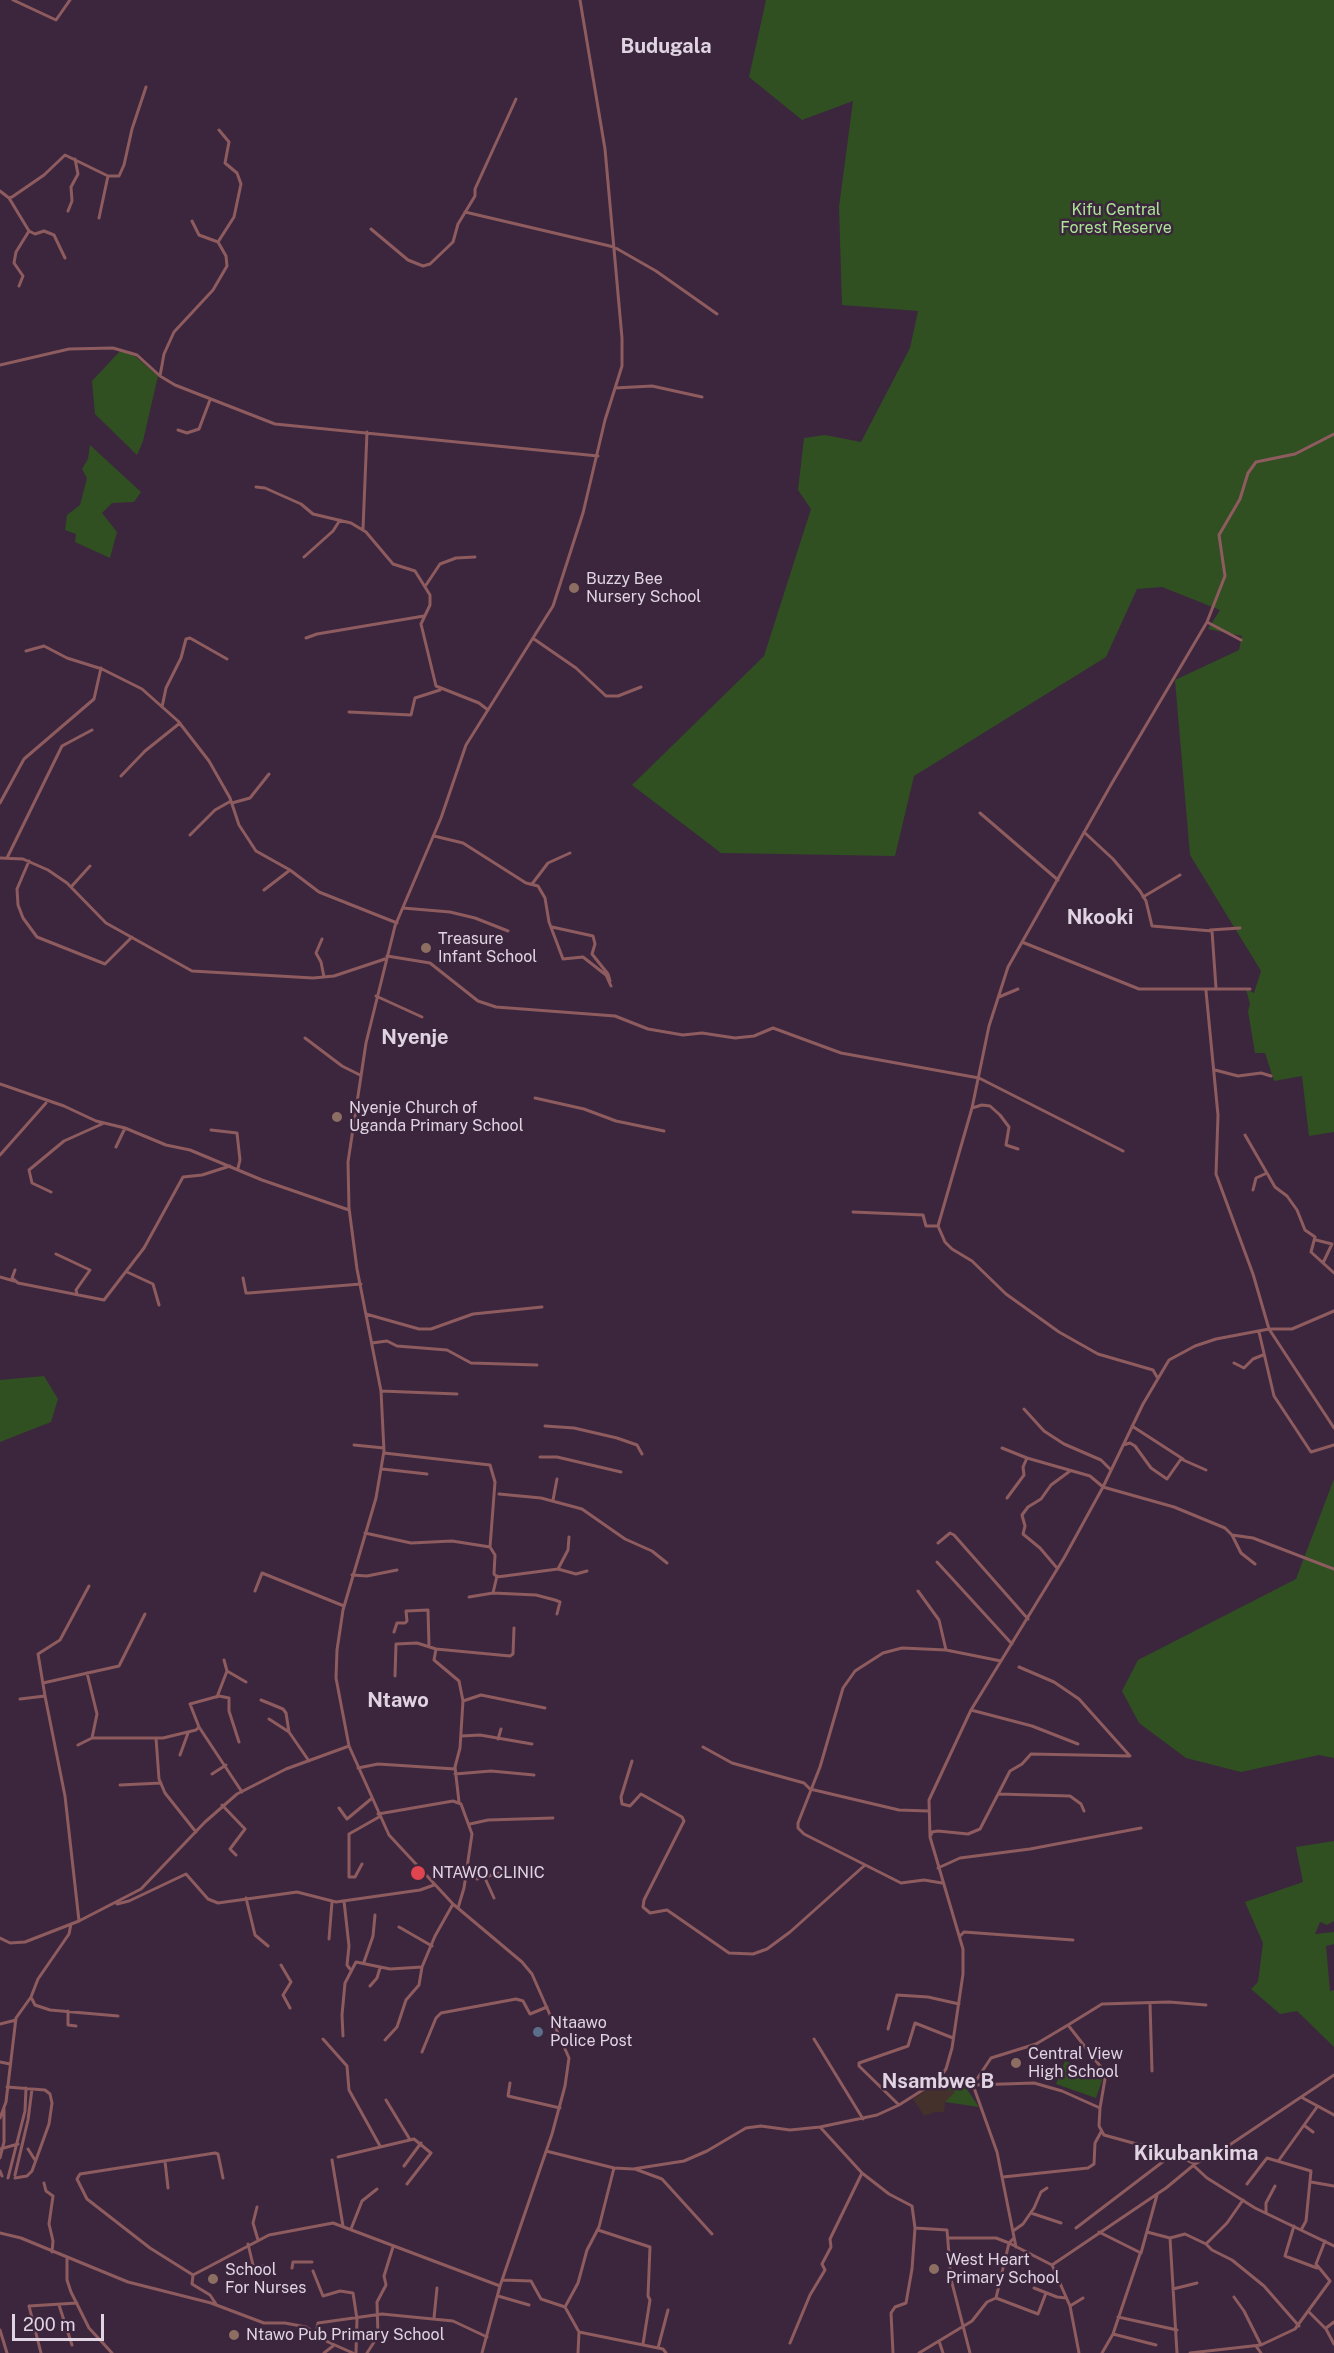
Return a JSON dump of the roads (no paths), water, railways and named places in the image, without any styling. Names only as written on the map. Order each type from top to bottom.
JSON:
[{"type":"street","points":[[13,0],[56,20],[70,0]]},
{"type":"street","points":[[482,2353],[500,2286],[560,2108],[568,2058],[538,1984],[527,1967],[453,1904],[389,1835],[378,1815],[349,1746],[336,1665],[344,1606],[382,1469],[384,1448],[381,1391],[349,1210],[348,1162],[360,1074],[376,996],[397,923],[434,836],[460,757],[553,606],[569,560],[623,357],[605,149],[580,0]]},
{"type":"street","points":[[9,198],[44,175],[63,156],[75,159],[108,176],[119,176],[123,171],[132,129],[146,87]]},
{"type":"street","points":[[371,228],[408,260],[427,267],[453,242],[516,99]]},
{"type":"street","points":[[218,242],[234,217],[241,184],[237,173],[225,163],[229,142],[219,130]]},
{"type":"street","points":[[68,211],[72,201],[71,187],[78,174],[75,159]]},
{"type":"street","points":[[99,218],[108,176]]},
{"type":"street","points":[[0,191],[9,198],[29,231],[35,234],[44,231],[54,235],[65,258]]},
{"type":"street","points":[[465,212],[614,247],[656,271],[717,314]]},
{"type":"street","points":[[160,376],[164,354],[174,333],[213,290],[227,266],[226,256],[218,242],[199,235],[192,221]]},
{"type":"street","points":[[19,286],[23,276],[15,266],[15,252],[29,231]]},
{"type":"street","points":[[0,365],[69,349],[113,348],[136,355],[160,376],[210,400],[275,424],[598,456]]},
{"type":"street","points":[[615,388],[652,386],[702,397]]},
{"type":"street","points":[[178,430],[187,433],[199,429],[210,400]]},
{"type":"street","points":[[363,530],[367,432]]},
{"type":"street","points":[[1157,1377],[1153,1370],[1098,1354],[1059,1332],[1006,1294],[972,1261],[960,1256],[945,1242],[938,1226],[972,1108],[989,1026],[1008,967],[1084,832],[1208,622],[1225,576],[1219,535],[1236,508],[1251,467],[1263,460],[1295,454],[1334,434]]},
{"type":"street","points":[[256,487],[301,504],[313,514],[340,519],[363,530],[390,562],[415,571],[426,586],[431,600],[421,624],[433,676],[440,690]]},
{"type":"street","points":[[304,557],[333,531],[340,519]]},
{"type":"street","points":[[426,586],[440,564],[456,558],[475,557]]},
{"type":"street","points":[[306,638],[317,634],[425,616]]},
{"type":"street","points":[[1208,622],[1241,640]]},
{"type":"street","points":[[162,707],[166,688],[181,658],[186,639],[190,638],[227,659]]},
{"type":"street","points":[[534,639],[576,668],[606,696],[618,696],[641,687]]},
{"type":"street","points":[[26,651],[44,646],[67,658],[101,668],[137,686],[180,723],[209,761],[232,802],[239,825],[253,848],[290,870],[319,892],[397,923]]},
{"type":"street","points":[[0,803],[24,759],[94,699],[101,668]]},
{"type":"street","points":[[349,712],[411,716],[415,698],[440,690],[479,703],[489,710]]},
{"type":"street","points":[[121,776],[145,751],[180,723]]},
{"type":"street","points":[[7,858],[62,746],[92,730]]},
{"type":"street","points":[[190,835],[215,810],[232,802],[250,798],[269,774]]},
{"type":"street","points":[[980,813],[1058,880]]},
{"type":"street","points":[[1084,832],[1113,859],[1143,897],[1152,926],[1210,930],[1240,928]]},
{"type":"street","points":[[434,836],[463,843],[542,892],[564,959],[584,957],[610,981]]},
{"type":"street","points":[[532,884],[548,863],[570,853]]},
{"type":"street","points":[[0,858],[29,861],[48,870],[71,887],[106,923],[195,972],[280,978],[324,977],[386,958],[430,963],[478,1001],[496,1007],[615,1016],[648,1029],[683,1035],[702,1033],[735,1038],[754,1036],[773,1028],[840,1053],[979,1078],[1123,1151]]},
{"type":"street","points":[[29,861],[17,889],[18,905],[23,918],[37,937],[105,964],[132,937]]},
{"type":"street","points":[[71,887],[90,866]]},
{"type":"street","points":[[264,890],[290,870]]},
{"type":"street","points":[[1143,897],[1180,876]]},
{"type":"street","points":[[403,908],[450,912],[508,931]]},
{"type":"street","points":[[552,927],[591,935],[596,944],[592,954],[608,974],[611,986]]},
{"type":"street","points":[[1210,930],[1216,988]]},
{"type":"street","points":[[322,939],[316,953],[322,964],[324,977]]},
{"type":"street","points":[[1022,942],[1139,989],[1206,991],[1216,988],[1250,989]]},
{"type":"street","points":[[999,997],[1018,989]]},
{"type":"street","points":[[1206,991],[1218,1115],[1216,1174],[1253,1274],[1269,1329],[1334,1428]]},
{"type":"street","points":[[376,996],[422,1017]]},
{"type":"street","points":[[305,1038],[338,1064],[360,1074]]},
{"type":"street","points":[[1215,1070],[1238,1076],[1261,1074],[1271,1076]]},
{"type":"street","points":[[0,1084],[48,1103],[64,1106],[103,1123],[125,1128],[166,1145],[188,1149],[302,1195],[349,1210]]},
{"type":"street","points":[[535,1098],[584,1109],[616,1121],[664,1131]]},
{"type":"street","points":[[0,1155],[42,1106],[48,1103]]},
{"type":"street","points":[[972,1108],[982,1105],[990,1106],[1009,1127],[1006,1145],[1018,1149]]},
{"type":"street","points":[[51,1192],[32,1183],[29,1170],[64,1141],[103,1123]]},
{"type":"street","points":[[116,1147],[125,1128]]},
{"type":"street","points":[[211,1130],[237,1133],[238,1168]]},
{"type":"street","points":[[1245,1135],[1275,1187],[1287,1196],[1297,1210],[1305,1230],[1316,1240],[1332,1244],[1323,1263]]},
{"type":"street","points":[[0,1277],[104,1300],[127,1272],[158,1225],[183,1177],[202,1175],[231,1166]]},
{"type":"street","points":[[1254,1190],[1256,1178],[1267,1173]]},
{"type":"street","points":[[853,1212],[923,1215],[926,1226],[938,1226]]},
{"type":"street","points":[[1316,1240],[1311,1252],[1334,1273]]},
{"type":"street","points":[[56,1254],[90,1270],[76,1290],[77,1294]]},
{"type":"street","points":[[14,1281],[15,1270]]},
{"type":"street","points":[[127,1272],[153,1284],[159,1305]]},
{"type":"street","points":[[243,1278],[246,1293],[361,1284]]},
{"type":"street","points":[[366,1314],[419,1329],[431,1329],[473,1314],[542,1307]]},
{"type":"street","points":[[546,2151],[614,2168],[633,2169],[693,2158],[739,2130],[752,2127],[790,2130],[863,2119],[899,2105],[937,2081],[946,2069],[953,2038],[963,1974],[963,1949],[930,1837],[928,1800],[971,1710],[1028,1619],[1103,1487],[1157,1377],[1169,1360],[1188,1349],[1216,1340],[1269,1329],[1292,1329],[1334,1311]]},
{"type":"street","points":[[1259,1332],[1274,1396],[1311,1452],[1334,1444]]},
{"type":"street","points":[[372,1343],[387,1341],[397,1346],[447,1350],[471,1363],[537,1365]]},
{"type":"street","points":[[1234,1363],[1244,1368],[1253,1359],[1263,1355]]},
{"type":"street","points":[[381,1391],[457,1394]]},
{"type":"street","points":[[1024,1409],[1044,1431],[1064,1444],[1101,1460],[1112,1470]]},
{"type":"street","points":[[545,1426],[574,1428],[617,1438],[637,1445],[642,1454]]},
{"type":"street","points":[[1132,1426],[1183,1459],[1206,1470]]},
{"type":"street","points":[[1123,1445],[1130,1443],[1135,1446],[1151,1468],[1167,1479],[1183,1459]]},
{"type":"street","points":[[354,1445],[384,1448]]},
{"type":"street","points":[[1002,1449],[1090,1476],[1103,1487],[1174,1507],[1225,1528],[1232,1535],[1241,1553],[1255,1564]]},
{"type":"street","points":[[384,1453],[490,1465],[495,1482],[490,1547],[495,1555],[494,1574],[497,1576],[493,1593]]},
{"type":"street","points":[[540,1457],[557,1457],[621,1472]]},
{"type":"street","points":[[1007,1498],[1024,1475],[1023,1467],[1027,1458]]},
{"type":"street","points":[[382,1469],[428,1474]]},
{"type":"street","points":[[1057,1568],[1040,1548],[1023,1534],[1025,1526],[1022,1515],[1028,1507],[1041,1499],[1051,1485],[1071,1470]]},
{"type":"street","points":[[553,1500],[557,1479]]},
{"type":"street","points":[[499,1494],[553,1500],[582,1509],[625,1539],[652,1551],[667,1563]]},
{"type":"street","points":[[364,1533],[411,1543],[452,1541],[490,1547]]},
{"type":"street","points":[[938,1543],[950,1533],[954,1535],[1028,1619]]},
{"type":"street","points":[[1232,1535],[1253,1538],[1334,1569]]},
{"type":"street","points":[[558,1569],[568,1550],[569,1537]]},
{"type":"street","points":[[937,1562],[1012,1644]]},
{"type":"street","points":[[497,1576],[558,1569],[576,1574],[587,1571]]},
{"type":"street","points":[[352,1575],[367,1576],[397,1570]]},
{"type":"street","points":[[255,1591],[262,1573],[344,1606]]},
{"type":"street","points":[[79,1921],[65,1796],[38,1654],[60,1640],[89,1586]]},
{"type":"street","points":[[918,1591],[939,1620],[946,1650]]},
{"type":"street","points":[[469,1596],[493,1593],[536,1595],[560,1602],[557,1614]]},
{"type":"street","points":[[394,1632],[397,1623],[407,1621],[406,1611],[428,1610],[429,1646]]},
{"type":"street","points":[[43,1683],[119,1666],[145,1614]]},
{"type":"street","points":[[395,1676],[395,1645],[429,1646],[436,1649],[510,1656],[513,1654],[514,1628]]},
{"type":"street","points":[[436,1649],[434,1660],[459,1681],[463,1701],[461,1736],[455,1774],[459,1802],[470,1824],[470,1850],[464,1888],[458,1908]]},
{"type":"street","points":[[942,1883],[924,1880],[901,1883],[804,1834],[798,1828],[810,1789],[820,1767],[843,1688],[855,1671],[891,1650],[946,1650],[1001,1661]]},
{"type":"street","points":[[217,1696],[226,1671],[224,1659]]},
{"type":"street","points":[[930,1837],[932,1832],[938,1831],[964,1834],[976,1832],[989,1816],[1010,1771],[1022,1764],[1031,1754],[1130,1756],[1079,1699],[1054,1682],[1019,1668]]},
{"type":"street","points":[[226,1671],[246,1682]]},
{"type":"street","points":[[87,1673],[97,1714],[92,1738]]},
{"type":"street","points":[[463,1701],[481,1695],[544,1708]]},
{"type":"street","points":[[20,1699],[45,1696]]},
{"type":"street","points":[[239,1742],[229,1711],[229,1698],[217,1696],[190,1704],[199,1727],[242,1791]]},
{"type":"street","points":[[261,1700],[283,1709],[289,1718],[289,1732]]},
{"type":"street","points":[[971,1710],[1032,1726],[1078,1744]]},
{"type":"street","points":[[269,1719],[289,1732],[309,1761]]},
{"type":"street","points":[[78,1745],[92,1738],[156,1738],[188,1732],[199,1727]]},
{"type":"street","points":[[498,1739],[501,1729]]},
{"type":"street","points":[[180,1755],[188,1732]]},
{"type":"street","points":[[461,1736],[480,1735],[532,1744]]},
{"type":"street","points":[[156,1738],[161,1783],[169,1800],[196,1832]]},
{"type":"street","points":[[0,1938],[10,1943],[25,1942],[79,1921],[114,1904],[146,1886],[222,1805],[242,1791],[260,1780],[349,1746]]},
{"type":"street","points":[[703,1747],[732,1763],[804,1783],[810,1789],[899,1810],[927,1811]]},
{"type":"street","points":[[632,1761],[621,1797],[622,1804],[630,1806],[641,1794],[682,1817],[684,1821],[644,1900],[643,1907],[650,1913],[665,1909],[669,1911],[729,1953],[753,1954],[767,1949],[790,1932],[865,1864]]},
{"type":"street","points":[[358,1767],[378,1764],[455,1769]]},
{"type":"street","points":[[212,1774],[226,1765]]},
{"type":"street","points":[[455,1774],[491,1772],[534,1775]]},
{"type":"street","points":[[120,1785],[161,1783]]},
{"type":"street","points":[[998,1794],[1070,1796],[1081,1804],[1084,1811]]},
{"type":"street","points":[[339,1808],[347,1819],[371,1799]]},
{"type":"street","points":[[362,1864],[355,1877],[349,1877],[349,1834],[378,1815],[459,1802]]},
{"type":"street","points":[[222,1805],[245,1829],[230,1849],[236,1855]]},
{"type":"street","points":[[470,1824],[488,1820],[553,1818]]},
{"type":"street","points":[[938,1868],[960,1858],[1030,1849],[1142,1828]]},
{"type":"street","points":[[477,1879],[507,1871]]},
{"type":"street","points":[[114,1904],[129,1901],[186,1874],[212,1901],[218,1903],[297,1892],[332,1902],[420,1890],[434,1885]]},
{"type":"street","points":[[484,1876],[494,1898]]},
{"type":"street","points":[[246,1898],[255,1935],[268,1946]]},
{"type":"street","points":[[344,1901],[349,1946],[347,1965],[351,1970]]},
{"type":"street","points":[[329,1939],[332,1902]]},
{"type":"street","points":[[385,2040],[397,2027],[405,2003],[419,1985],[423,1967],[453,1904]]},
{"type":"street","points":[[364,1962],[373,1936],[375,1916]]},
{"type":"street","points":[[0,2158],[4,2107],[16,2020],[32,1997],[38,1979],[69,1934],[71,1924]]},
{"type":"street","points":[[399,1927],[432,1946]]},
{"type":"street","points":[[960,1936],[964,1932],[1074,1940]]},
{"type":"street","points":[[343,2036],[345,1983],[358,1961],[380,1968],[423,1967]]},
{"type":"street","points":[[281,1965],[291,1982],[283,1995],[290,2008]]},
{"type":"street","points":[[370,1986],[377,1978],[380,1968]]},
{"type":"street","points":[[888,2029],[897,1995],[928,1997],[959,2004]]},
{"type":"street","points":[[32,1997],[37,2006],[118,2016]]},
{"type":"street","points":[[422,2052],[436,2018],[441,2013],[516,1999],[523,2001],[530,2013],[547,2007]]},
{"type":"street","points":[[972,2085],[991,2058],[1036,2044],[1097,2005],[1126,2002],[1206,2005]]},
{"type":"street","points":[[1149,2003],[1152,2071]]},
{"type":"street","points":[[68,2011],[68,2025],[76,2026]]},
{"type":"street","points":[[0,2024],[16,2020]]},
{"type":"street","points":[[899,2105],[859,2066],[860,2062],[908,2046],[915,2023],[953,2038]]},
{"type":"street","points":[[1003,2177],[1088,2168],[1094,2164],[1095,2143],[1101,2132],[1100,2108],[1105,2079],[1104,2071],[1068,2025]]},
{"type":"street","points":[[323,2039],[347,2066],[349,2090],[380,2146]]},
{"type":"street","points":[[814,2039],[863,2119]]},
{"type":"street","points":[[0,2062],[10,2064]]},
{"type":"street","points":[[1052,2265],[1158,2194],[1195,2165],[1333,2077]]},
{"type":"street","points":[[937,2081],[972,2085],[1034,2083],[1084,2100],[1100,2108]]},
{"type":"street","points":[[510,2083],[508,2096],[560,2108]]},
{"type":"street","points":[[972,2085],[998,2152],[1016,2247]]},
{"type":"street","points":[[7,2087],[26,2088],[32,2089],[48,2092],[52,2103],[49,2124],[32,2171],[27,2176],[15,2177],[28,2120],[32,2089]]},
{"type":"street","points":[[8,2178],[19,2144],[26,2111],[26,2088]]},
{"type":"street","points":[[1300,2097],[1334,2115]]},
{"type":"street","points":[[386,2100],[409,2138],[430,2150],[430,2156],[406,2184]]},
{"type":"street","points":[[0,2118],[4,2107]]},
{"type":"street","points":[[1279,2160],[1317,2107]]},
{"type":"street","points":[[1305,2126],[1313,2132]]},
{"type":"street","points":[[820,2127],[862,2173],[890,2194],[912,2206],[915,2228],[907,2299],[903,2306],[895,2307],[891,2313],[893,2353]]},
{"type":"street","points":[[1101,2132],[1120,2141],[1173,2154],[1195,2165],[1207,2178],[1243,2200],[1334,2246]]},
{"type":"street","points":[[338,2157],[409,2138]]},
{"type":"street","points":[[404,2166],[421,2143]]},
{"type":"street","points":[[2,2149],[19,2144]]},
{"type":"street","points":[[28,2150],[36,2160]]},
{"type":"street","points":[[193,2275],[143,2243],[87,2199],[77,2185],[80,2174],[217,2153],[223,2178]]},
{"type":"street","points":[[1076,2228],[1173,2154]]},
{"type":"street","points":[[1247,2184],[1267,2158],[1311,2172],[1306,2221],[1302,2230]]},
{"type":"street","points":[[332,2160],[343,2226]]},
{"type":"street","points":[[165,2161],[168,2188]]},
{"type":"street","points":[[565,2307],[578,2283],[587,2250],[598,2230],[614,2168]]},
{"type":"street","points":[[633,2169],[662,2179],[712,2234]]},
{"type":"street","points":[[0,2171],[2,2176]]},
{"type":"street","points":[[790,2343],[810,2295],[825,2270],[822,2264],[831,2247],[830,2239],[862,2173]]},
{"type":"street","points":[[44,2182],[46,2191],[53,2196],[49,2224],[53,2241],[52,2252]]},
{"type":"street","points":[[1311,2182],[1334,2186]]},
{"type":"street","points":[[1266,2213],[1266,2203],[1275,2186]]},
{"type":"street","points":[[1013,2231],[1031,2212],[1041,2192],[1047,2188]]},
{"type":"street","points":[[351,2229],[362,2201],[377,2189]]},
{"type":"street","points":[[1102,2353],[1113,2334],[1141,2253],[1158,2194]]},
{"type":"street","points":[[1206,2244],[1227,2223],[1243,2200]]},
{"type":"street","points":[[257,2207],[253,2223],[258,2240]]},
{"type":"street","points":[[1031,2212],[1061,2223]]},
{"type":"street","points":[[193,2275],[258,2240],[285,2230],[325,2223],[343,2226],[500,2286]]},
{"type":"street","points":[[1190,2353],[1261,2345],[1299,2326],[1332,2279],[1317,2268],[1285,2256],[1294,2226]]},
{"type":"street","points":[[915,2228],[946,2229],[949,2238],[951,2279],[970,2353]]},
{"type":"street","points":[[598,2230],[650,2247],[648,2296],[650,2300],[643,2344]]},
{"type":"street","points":[[1099,2232],[1141,2253]]},
{"type":"street","points":[[1147,2232],[1170,2238],[1185,2234],[1232,2260],[1264,2286],[1299,2326]]},
{"type":"street","points":[[0,2234],[21,2238],[128,2283],[216,2304],[264,2323],[301,2325],[335,2346],[355,2353],[357,2319],[352,2291],[322,2296],[312,2271]]},
{"type":"street","points":[[949,2238],[996,2238],[1052,2265],[1070,2306],[1079,2353]]},
{"type":"street","points":[[996,2298],[1009,2243],[1014,2238]]},
{"type":"street","points":[[1170,2238],[1177,2353]]},
{"type":"street","points":[[1317,2268],[1316,2262],[1325,2241]]},
{"type":"street","points":[[248,2244],[253,2265],[265,2266]]},
{"type":"street","points":[[367,2353],[378,2336],[377,2302],[385,2287],[384,2276],[393,2247]]},
{"type":"street","points":[[67,2259],[67,2280],[77,2303],[89,2328],[112,2353]]},
{"type":"street","points":[[292,2268],[293,2262],[312,2262]]},
{"type":"street","points":[[193,2275],[192,2284],[213,2297],[216,2304]]},
{"type":"street","points":[[502,2280],[531,2282],[541,2299],[565,2307],[579,2332],[578,2353]]},
{"type":"street","points":[[1173,2289],[1197,2283]]},
{"type":"street","points":[[434,2318],[437,2288]]},
{"type":"street","points":[[1034,2288],[1046,2294],[1066,2298]]},
{"type":"street","points":[[919,2353],[975,2318],[987,2302],[996,2298],[1038,2314],[1046,2294]]},
{"type":"street","points":[[498,2296],[529,2305]]},
{"type":"street","points":[[1234,2297],[1244,2311],[1261,2345]]},
{"type":"street","points":[[1070,2306],[1083,2298]]},
{"type":"street","points":[[41,2353],[28,2308],[77,2303]]},
{"type":"street","points":[[59,2305],[72,2345]]},
{"type":"street","points":[[658,2348],[668,2310]]},
{"type":"street","points":[[1309,2312],[1326,2329],[1334,2344]]},
{"type":"street","points":[[315,2333],[318,2323],[379,2314],[434,2318],[461,2324],[487,2337]]},
{"type":"street","points":[[1118,2317],[1177,2330]]},
{"type":"street","points":[[1326,2329],[1334,2322]]},
{"type":"street","points":[[0,2330],[7,2353]]},
{"type":"street","points":[[579,2332],[643,2344],[666,2353]]},
{"type":"street","points":[[1113,2334],[1156,2344]]},
{"type":"street","points":[[939,2341],[943,2353]]},
{"type":"street","points":[[324,2353],[335,2346]]},
{"type":"street","points":[[1256,2346],[1261,2353]]},
{"type":"street","points":[[1237,2348],[1237,2353]]},
{"type":"place","name":"Buzzy Bee Nursery School","points":[[574,588]]},
{"type":"place","name":"Treasure Infant School","points":[[426,948]]},
{"type":"place","name":"Nyenje Church of Uganda Primary School","points":[[337,1117]]},
{"type":"place","name":"NTAWO CLINIC","points":[[418,1873]]},
{"type":"place","name":"Ntaawo Police Post","points":[[538,2032]]},
{"type":"place","name":"Central View High School","points":[[1016,2063]]},
{"type":"place","name":"West Heart Primary School","points":[[934,2269]]},
{"type":"place","name":"School For Nurses","points":[[213,2279]]},
{"type":"place","name":"Ntawo Pub Primary School","points":[[234,2335]]},
{"type":"district","name":"Budugala","points":[[666,47]]},
{"type":"district","name":"Nkooki","points":[[1100,918]]},
{"type":"district","name":"Nyenje","points":[[415,1038]]},
{"type":"district","name":"Ntawo","points":[[398,1701]]},
{"type":"district","name":"Nsambwe B","points":[[938,2082]]},
{"type":"district","name":"Kikubankima","points":[[1196,2154]]},
{"type":"park label","name":"Kifu Central Forest Reserve","points":[[1116,219]]}]
